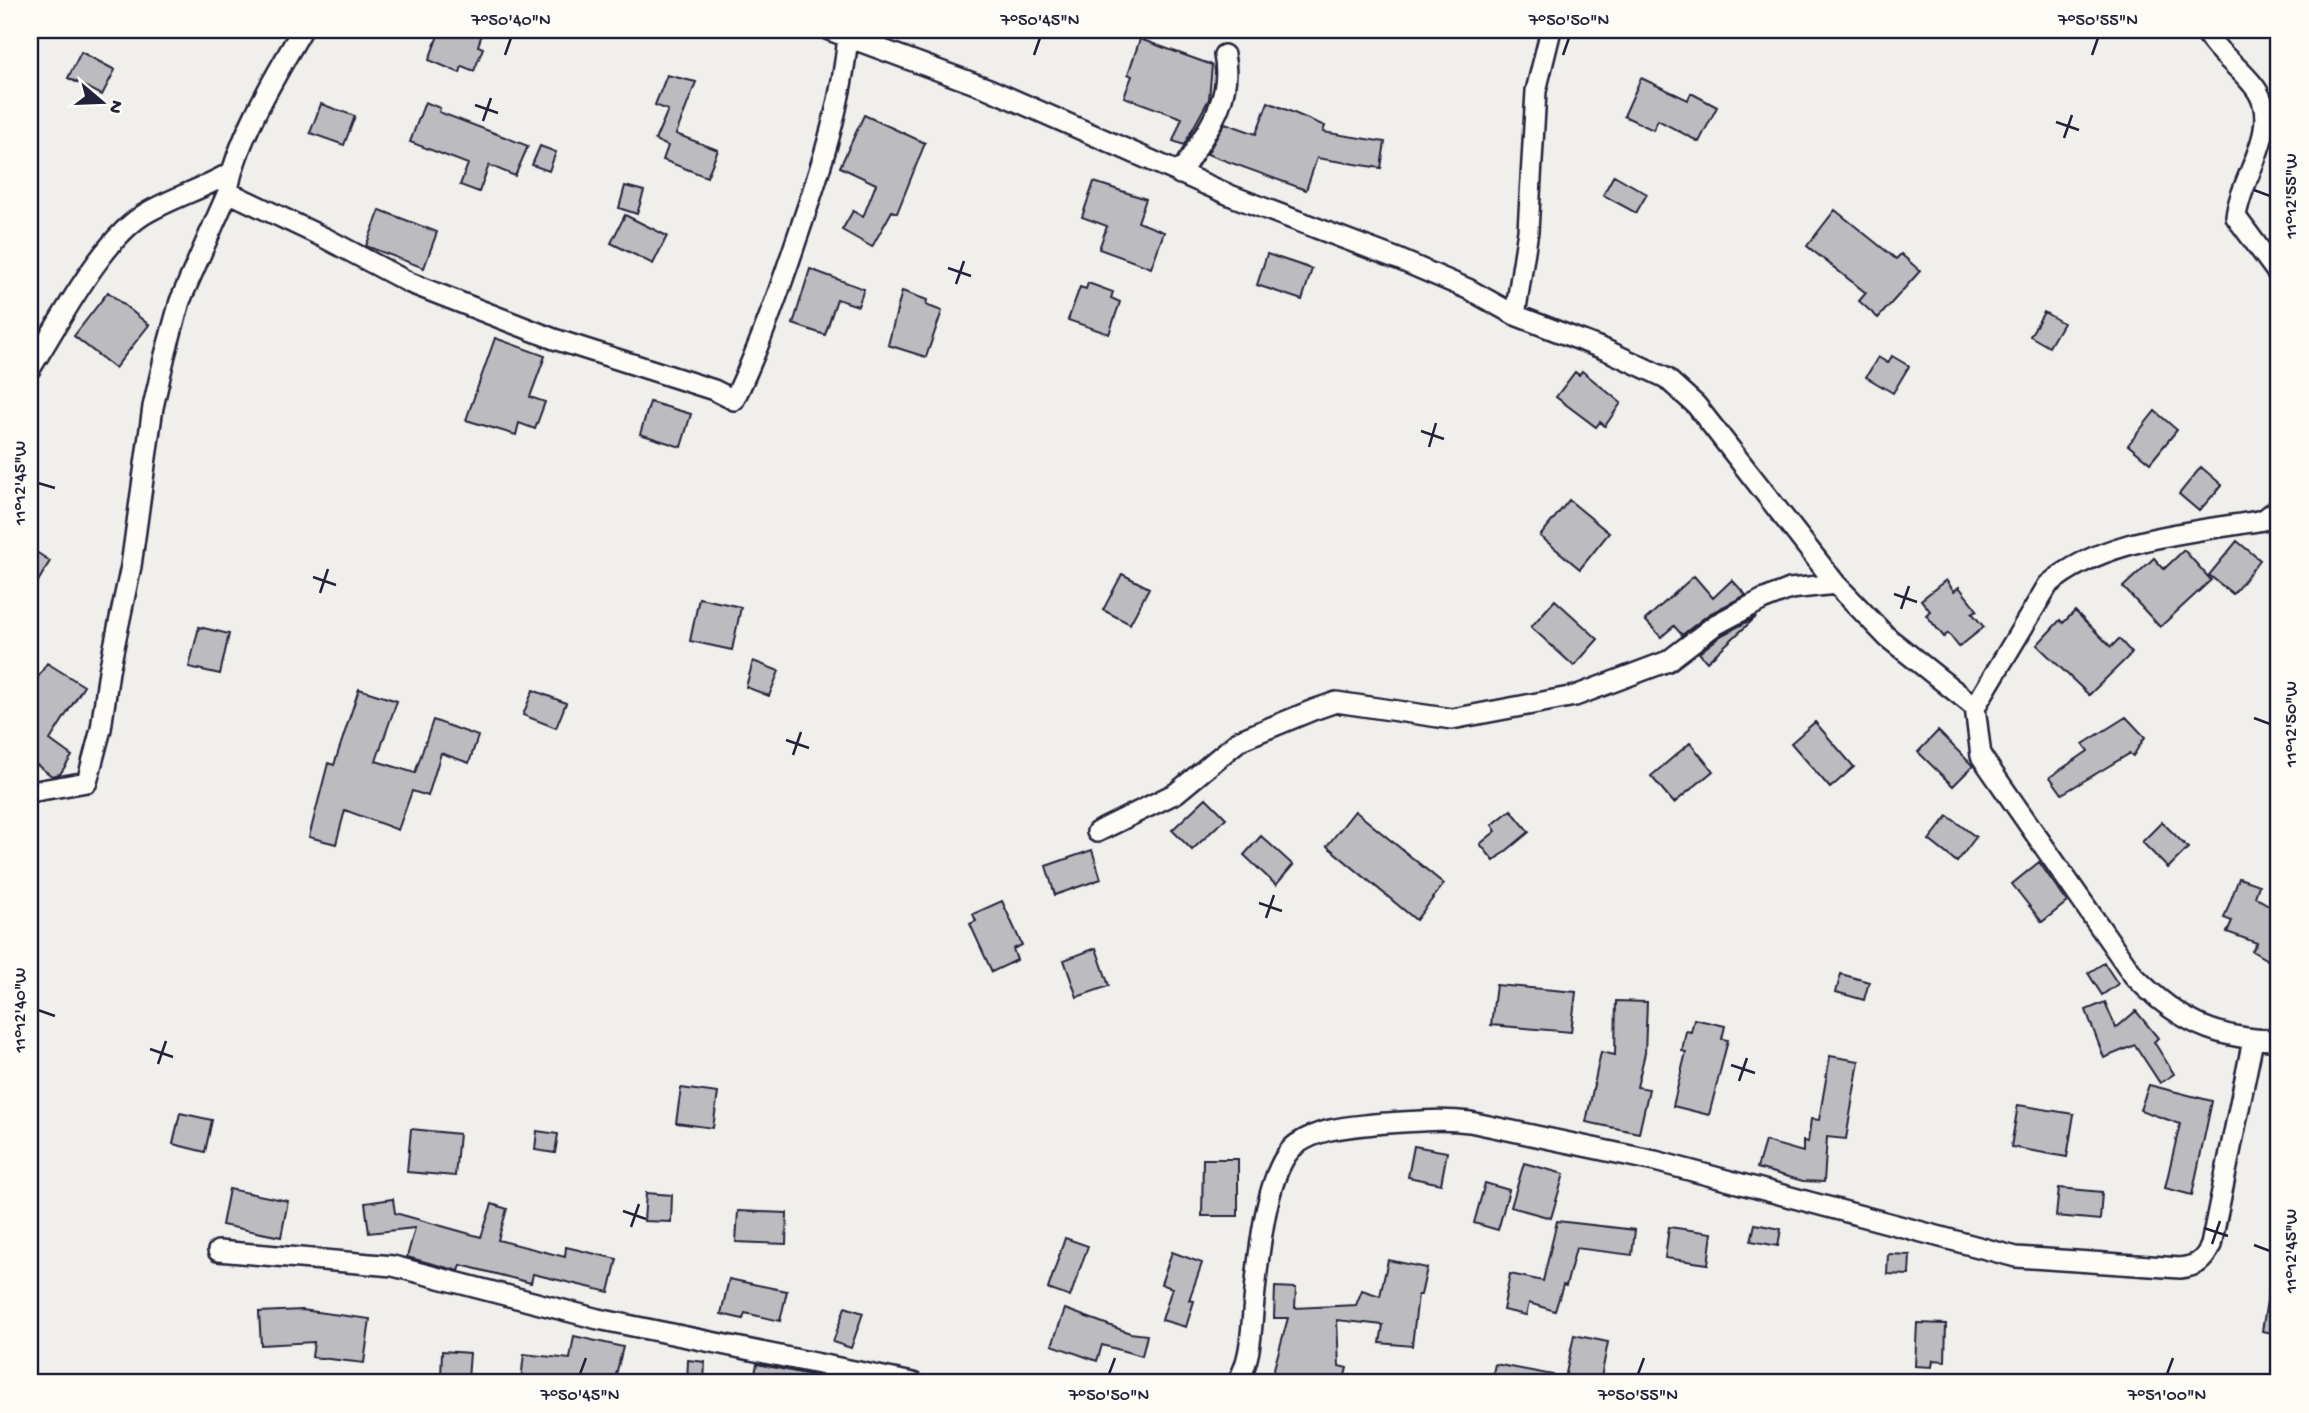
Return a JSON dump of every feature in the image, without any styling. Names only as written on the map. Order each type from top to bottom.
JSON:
[{"type":"street","points":[[30,792],[87,782],[101,729],[109,671],[131,566],[153,407],[180,301],[277,74],[302,30]]},
{"type":"street","points":[[1516,316],[1528,231],[1536,91],[1551,30]]},
{"type":"street","points":[[2205,30],[2259,92],[2264,107],[2266,121],[2263,134],[2240,194],[2236,217],[2279,275]]},
{"type":"street","points":[[30,369],[119,234],[147,212],[200,190],[229,182],[325,238],[410,283],[554,339],[714,390],[734,400],[779,292],[821,171],[845,72],[838,33]]},
{"type":"street","points":[[838,33],[989,89],[1180,174],[1398,259],[1468,289],[1516,316],[1606,350],[1666,378],[1696,405],[1836,584],[1887,637],[1975,707]]},
{"type":"street","points":[[1180,174],[1220,110],[1226,94],[1227,69],[1224,55]]},
{"type":"street","points":[[2279,508],[2263,520],[2146,542],[2095,557],[2065,571],[2048,585],[1975,707],[1981,756],[2134,976],[2160,1002],[2186,1021],[2217,1032],[2253,1040],[2279,1040]]},
{"type":"street","points":[[1097,832],[1176,793],[1240,740],[1336,702],[1452,719],[1575,696],[1622,681],[1668,661],[1715,625],[1762,600],[1790,589],[1836,584]]},
{"type":"street","points":[[1237,1383],[1248,1359],[1261,1233],[1273,1186],[1284,1158],[1294,1145],[1315,1133],[1347,1127],[1443,1119],[1470,1122],[1655,1161],[2016,1257],[2180,1268],[2194,1266],[2205,1259],[2211,1245],[2253,1040]]},
{"type":"street","points":[[218,1251],[393,1266],[598,1319],[913,1383]]},
{"type":"building","points":[[440,30],[468,30],[482,34],[478,46],[483,48],[474,71],[462,66],[460,73],[429,60]]},
{"type":"building","points":[[1140,39],[1212,65],[1209,99],[1184,145],[1173,141],[1182,118],[1124,97],[1132,76],[1128,74]]},
{"type":"building","points":[[81,52],[115,70],[102,95],[68,78]]},
{"type":"building","points":[[667,75],[696,82],[676,134],[718,150],[707,177],[663,160],[668,146],[655,140],[668,110],[655,105]]},
{"type":"building","points":[[1641,78],[1688,100],[1691,93],[1717,107],[1699,142],[1658,120],[1653,130],[1624,116]]},
{"type":"building","points":[[425,102],[440,108],[439,112],[528,146],[515,176],[489,165],[479,192],[460,185],[468,164],[410,142]]},
{"type":"building","points":[[1268,102],[1325,126],[1323,132],[1385,142],[1381,168],[1317,158],[1306,190],[1207,154],[1225,123],[1256,134]]},
{"type":"building","points":[[321,104],[355,116],[344,145],[310,133]]},
{"type":"building","points":[[864,115],[925,143],[897,213],[892,211],[872,247],[842,230],[853,211],[863,217],[876,184],[840,167]]},
{"type":"building","points":[[540,146],[556,152],[549,171],[532,165]]},
{"type":"building","points":[[1614,175],[1647,194],[1636,213],[1603,195]]},
{"type":"building","points":[[1094,182],[1146,199],[1138,222],[1164,232],[1151,268],[1099,249],[1107,226],[1082,217]]},
{"type":"building","points":[[625,186],[644,191],[637,214],[619,208]]},
{"type":"building","points":[[380,210],[437,232],[424,268],[366,246]]},
{"type":"building","points":[[1835,210],[1896,259],[1901,254],[1920,271],[1878,318],[1859,301],[1866,293],[1807,246]]},
{"type":"building","points":[[625,215],[667,236],[653,264],[611,243]]},
{"type":"building","points":[[1267,254],[1312,269],[1302,300],[1257,285]]},
{"type":"building","points":[[810,269],[864,289],[858,306],[837,299],[825,335],[793,324]]},
{"type":"building","points":[[1088,283],[1113,292],[1111,298],[1120,302],[1109,334],[1068,320],[1080,287],[1086,289]]},
{"type":"building","points":[[902,291],[927,300],[926,305],[942,311],[926,357],[888,345]]},
{"type":"building","points":[[108,292],[149,325],[115,368],[74,336]]},
{"type":"building","points":[[2044,312],[2063,323],[2049,347],[2030,336]]},
{"type":"building","points":[[495,338],[545,356],[530,397],[545,402],[535,429],[519,423],[516,435],[466,420]]},
{"type":"building","points":[[1892,356],[1909,366],[1893,393],[1866,377],[1878,357],[1888,363]]},
{"type":"building","points":[[1582,371],[1621,403],[1605,426],[1600,422],[1596,427],[1556,397],[1575,372],[1579,375]]},
{"type":"building","points":[[650,402],[691,414],[681,447],[640,434]]},
{"type":"building","points":[[2155,411],[2177,430],[2150,463],[2128,445]]},
{"type":"building","points":[[2201,467],[2222,485],[2199,511],[2179,494]]},
{"type":"building","points":[[1569,500],[1609,533],[1580,569],[1540,536]]},
{"type":"building","points":[[2237,541],[2260,560],[2233,594],[2209,575]]},
{"type":"building","points":[[30,548],[50,561],[30,595]]},
{"type":"building","points":[[2184,550],[2211,580],[2160,627],[2123,587],[2154,558],[2164,569]]},
{"type":"building","points":[[1122,574],[1149,588],[1130,624],[1103,610]]},
{"type":"building","points":[[1694,576],[1713,598],[1732,580],[1746,595],[1709,614],[1682,635],[1674,626],[1661,637],[1645,620]]},
{"type":"building","points":[[1946,580],[1954,591],[1959,587],[1977,610],[1972,613],[1984,627],[1959,647],[1948,633],[1944,637],[1926,615],[1930,611],[1921,600]]},
{"type":"building","points":[[699,598],[741,607],[732,650],[690,641]]},
{"type":"building","points":[[1555,600],[1598,639],[1574,666],[1531,627]]},
{"type":"building","points":[[2075,611],[2111,647],[2119,639],[2132,653],[2089,695],[2037,645],[2060,620],[2063,623]]},
{"type":"building","points":[[1756,617],[1707,662],[1699,653],[1722,635]]},
{"type":"building","points":[[199,627],[229,634],[220,674],[189,667]]},
{"type":"building","points":[[753,661],[779,671],[769,696],[746,687]]},
{"type":"building","points":[[47,663],[84,686],[50,740],[72,756],[60,774],[52,776],[30,760],[30,690]]},
{"type":"building","points":[[359,689],[397,701],[376,761],[415,773],[433,720],[478,736],[469,763],[441,753],[428,796],[412,791],[398,830],[345,810],[336,844],[309,837],[328,763],[334,765]]},
{"type":"building","points":[[533,690],[566,703],[556,728],[523,715]]},
{"type":"building","points":[[2126,717],[2145,737],[2133,756],[2129,754],[2062,794],[2050,777],[2088,751],[2083,744]]},
{"type":"building","points":[[1815,722],[1854,767],[1830,788],[1791,743]]},
{"type":"building","points":[[1938,731],[1973,766],[1953,786],[1918,752]]},
{"type":"building","points":[[1690,743],[1713,771],[1674,803],[1651,776]]},
{"type":"building","points":[[1206,798],[1226,818],[1192,850],[1172,830]]},
{"type":"building","points":[[1511,810],[1529,832],[1494,861],[1480,844],[1496,831],[1492,825]]},
{"type":"building","points":[[1355,811],[1444,884],[1416,920],[1327,846]]},
{"type":"building","points":[[1948,816],[1976,837],[1957,862],[1929,840]]},
{"type":"building","points":[[2162,822],[2188,848],[2168,868],[2142,842]]},
{"type":"building","points":[[1261,836],[1293,865],[1276,885],[1244,855]]},
{"type":"building","points":[[1092,850],[1101,879],[1055,895],[1046,866]]},
{"type":"building","points":[[2039,862],[2067,902],[2042,922],[2012,884]]},
{"type":"building","points":[[2239,878],[2259,885],[2255,897],[2279,911],[2279,967],[2252,951],[2257,943],[2227,932],[2232,921],[2224,918]]},
{"type":"building","points":[[1002,901],[1022,945],[1013,949],[1017,960],[992,972],[970,924],[976,921],[973,914]]},
{"type":"building","points":[[1096,948],[1109,986],[1077,997],[1064,960]]},
{"type":"building","points":[[2104,963],[2118,984],[2102,995],[2088,973]]},
{"type":"building","points":[[1841,974],[1869,982],[1864,1000],[1836,992]]},
{"type":"building","points":[[1496,985],[1576,992],[1571,1032],[1491,1025]]},
{"type":"building","points":[[1616,1001],[1647,1002],[1645,1053],[1637,1087],[1649,1089],[1639,1133],[1586,1122],[1601,1052],[1615,1055]]},
{"type":"building","points":[[2105,1002],[2116,1028],[2136,1011],[2158,1038],[2154,1042],[2174,1074],[2160,1083],[2135,1045],[2104,1058],[2086,1010]]},
{"type":"building","points":[[1694,1019],[1725,1026],[1722,1039],[1728,1040],[1709,1115],[1673,1106],[1686,1052],[1682,1051],[1686,1031],[1691,1032]]},
{"type":"building","points":[[1830,1056],[1859,1061],[1846,1139],[1827,1137],[1824,1182],[1803,1181],[1757,1168],[1765,1141],[1803,1152],[1803,1141],[1808,1142],[1811,1119],[1819,1120]]},
{"type":"building","points":[[2149,1085],[2212,1101],[2192,1195],[2165,1188],[2180,1124],[2140,1110]]},
{"type":"building","points":[[681,1088],[718,1093],[713,1128],[676,1123]]},
{"type":"building","points":[[2018,1105],[2074,1114],[2067,1157],[2011,1147]]},
{"type":"building","points":[[180,1113],[212,1120],[205,1152],[173,1144]]},
{"type":"building","points":[[411,1129],[459,1134],[455,1176],[407,1172]]},
{"type":"building","points":[[537,1131],[558,1134],[555,1153],[535,1150]]},
{"type":"building","points":[[1414,1146],[1447,1152],[1441,1184],[1408,1177]]},
{"type":"building","points":[[1203,1159],[1238,1159],[1238,1216],[1202,1216]]},
{"type":"building","points":[[1524,1163],[1564,1174],[1551,1218],[1511,1207]]},
{"type":"building","points":[[1485,1183],[1509,1190],[1498,1230],[1474,1223]]},
{"type":"building","points":[[2059,1188],[2102,1192],[2100,1220],[2056,1216]]},
{"type":"building","points":[[229,1189],[288,1201],[281,1237],[222,1225]]},
{"type":"building","points":[[646,1193],[672,1195],[671,1222],[644,1221]]},
{"type":"building","points":[[393,1199],[395,1213],[481,1237],[492,1204],[507,1209],[498,1240],[565,1257],[566,1247],[617,1259],[609,1292],[533,1274],[531,1283],[461,1265],[459,1271],[407,1257],[415,1228],[369,1233],[365,1203]]},
{"type":"building","points":[[738,1211],[787,1213],[786,1244],[736,1242]]},
{"type":"building","points":[[1557,1221],[1635,1230],[1632,1255],[1576,1248],[1566,1286],[1563,1285],[1555,1311],[1529,1303],[1526,1315],[1503,1310],[1510,1274],[1543,1281]]},
{"type":"building","points":[[1755,1224],[1781,1229],[1778,1246],[1751,1241]]},
{"type":"building","points":[[1669,1227],[1712,1233],[1708,1264],[1665,1258]]},
{"type":"building","points":[[1065,1238],[1088,1246],[1070,1297],[1048,1289]]},
{"type":"building","points":[[1172,1252],[1202,1263],[1189,1300],[1194,1301],[1186,1327],[1162,1320],[1172,1288],[1161,1284]]},
{"type":"building","points":[[1888,1254],[1910,1255],[1909,1275],[1887,1274]]},
{"type":"building","points":[[1388,1260],[1427,1268],[1421,1295],[1418,1295],[1412,1346],[1380,1343],[1383,1325],[1337,1320],[1339,1366],[1347,1368],[1343,1383],[1270,1383],[1288,1318],[1274,1318],[1275,1287],[1296,1288],[1295,1308],[1356,1305],[1362,1290],[1380,1296]]},
{"type":"building","points":[[729,1279],[787,1291],[780,1321],[745,1313],[743,1319],[721,1314]]},
{"type":"building","points":[[2270,1283],[2279,1284],[2279,1334],[2262,1331]]},
{"type":"building","points":[[845,1307],[863,1313],[851,1348],[833,1342]]},
{"type":"building","points":[[1065,1309],[1130,1333],[1147,1335],[1142,1356],[1102,1345],[1097,1361],[1052,1345]]},
{"type":"building","points":[[302,1310],[370,1319],[364,1363],[312,1357],[314,1342],[261,1345],[259,1312]]},
{"type":"building","points":[[1917,1323],[1946,1324],[1945,1361],[1933,1360],[1932,1367],[1915,1366]]},
{"type":"building","points":[[1574,1335],[1608,1342],[1600,1383],[1564,1383]]},
{"type":"building","points":[[574,1336],[623,1347],[614,1383],[521,1380],[524,1354],[570,1359]]},
{"type":"building","points":[[442,1351],[470,1353],[468,1379],[441,1378]]},
{"type":"building","points":[[688,1360],[705,1362],[704,1383],[687,1383]]},
{"type":"building","points":[[757,1364],[815,1376],[814,1383],[753,1383]]},
{"type":"building","points":[[1495,1364],[1553,1375],[1552,1383],[1491,1383]]}]
